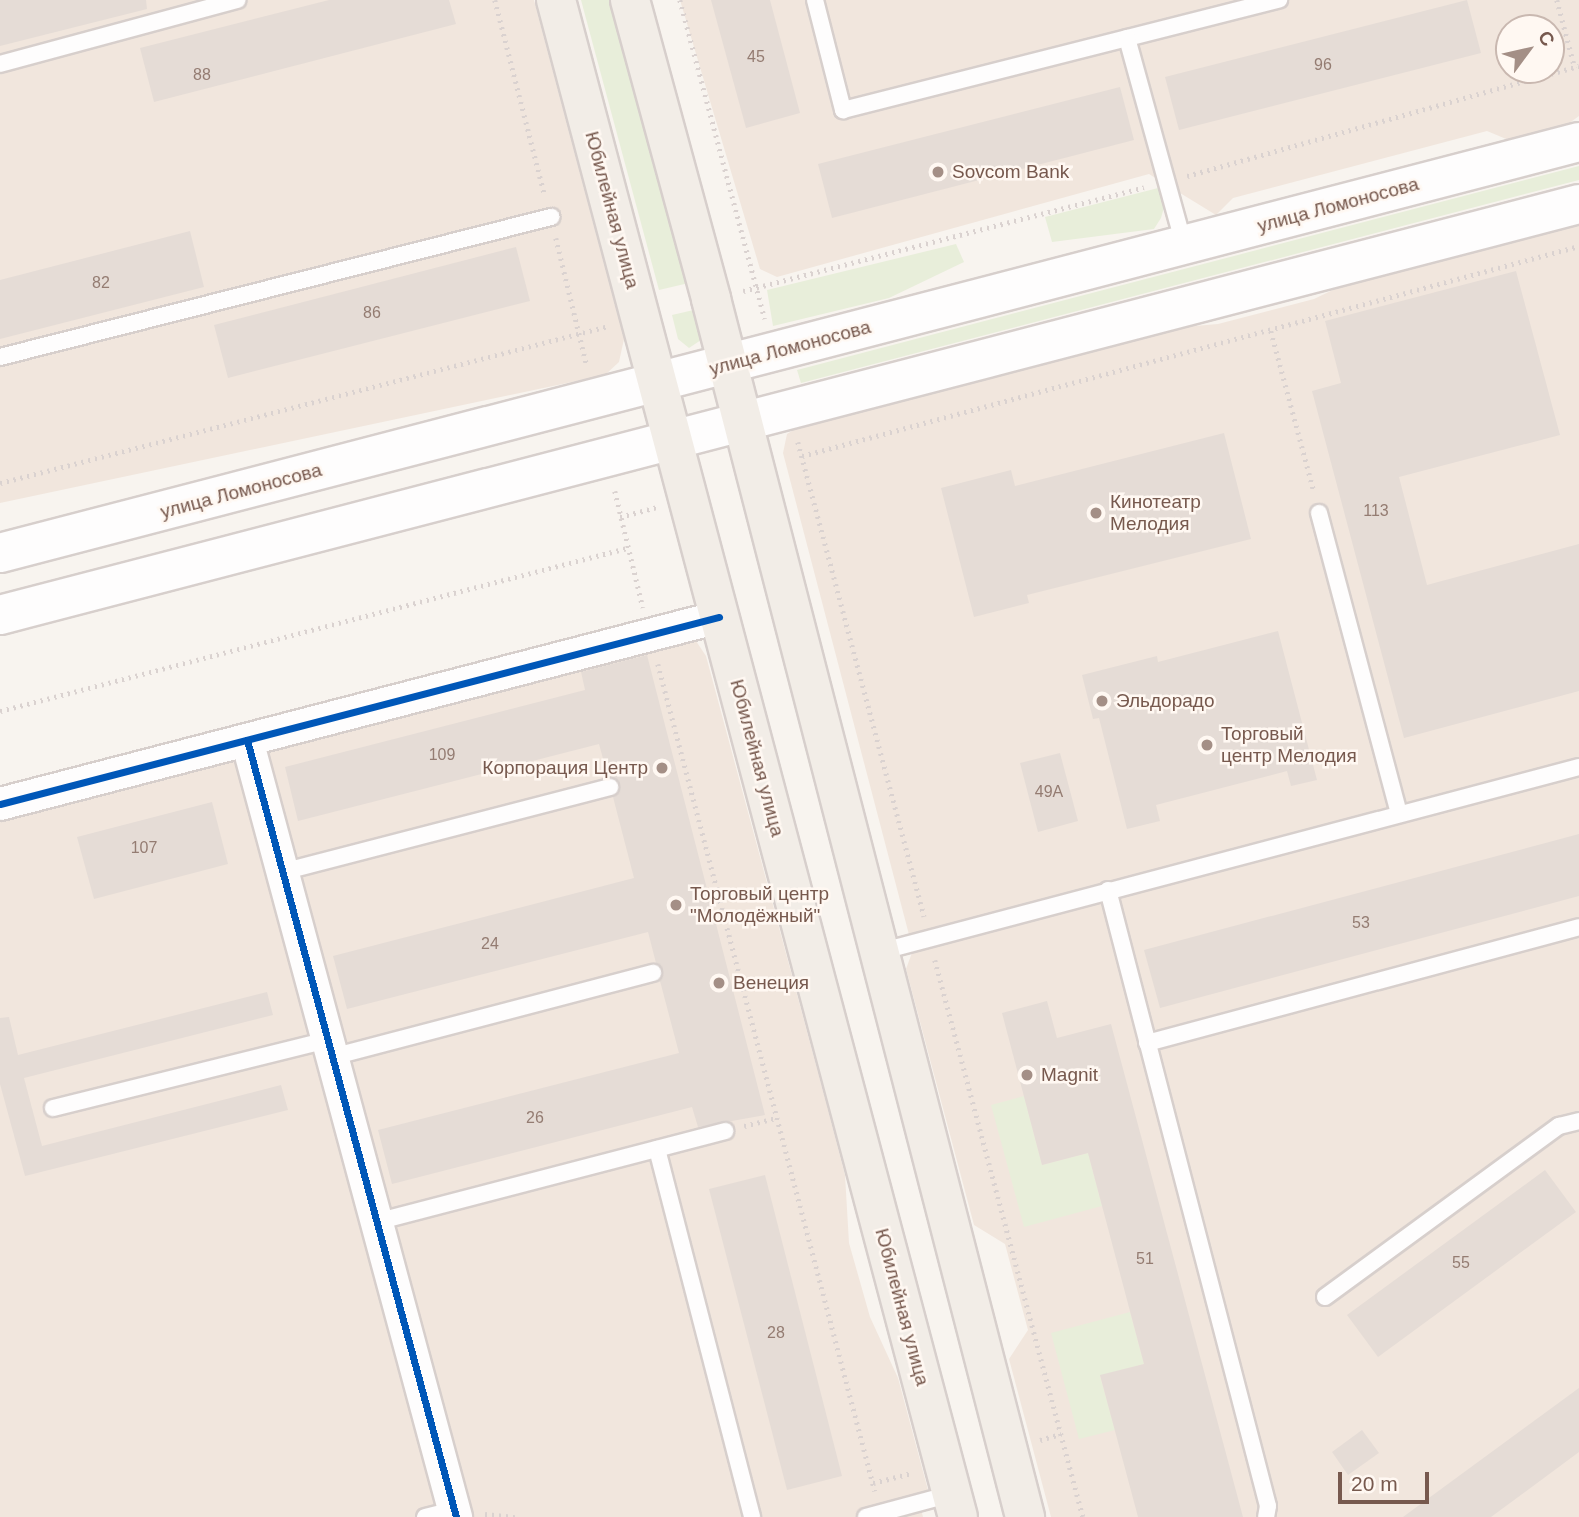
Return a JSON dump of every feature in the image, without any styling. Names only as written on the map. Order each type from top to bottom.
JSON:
[{"type":"main road","name":"Юбилейная улица","points":[[556,0],[955,1506]]},
{"type":"main road","points":[[630,0],[711,299],[1025,1517]]},
{"type":"main road","name":"улица Ломоносова","points":[[0,554],[1579,142]]},
{"type":"main road","points":[[0,615],[1579,204]]},
{"type":"street","points":[[0,804],[719,617]]},
{"type":"street","points":[[247,740],[376,1222],[445,1515]]},
{"type":"lane","points":[[0,64],[238,0]]},
{"type":"lane","points":[[815,0],[844,110],[1279,0]]},
{"type":"lane","points":[[1127,38],[1184,245]]},
{"type":"lane","points":[[0,357],[551,217]]},
{"type":"lane","points":[[1319,513],[1399,814]]},
{"type":"lane","points":[[879,952],[929,936],[1579,767]]},
{"type":"lane","points":[[282,872],[610,787]]},
{"type":"lane","points":[[1108,890],[1265,1493],[1268,1506],[1266,1517]]},
{"type":"lane","points":[[1147,1043],[1579,927]]},
{"type":"lane","points":[[53,1108],[653,973]]},
{"type":"lane","points":[[1325,1297],[1559,1126],[1579,1121]]},
{"type":"lane","points":[[376,1222],[725,1131]]},
{"type":"lane","points":[[657,1149],[752,1517]]},
{"type":"lane","points":[[873,1515],[955,1506]]},
{"type":"path","points":[[495,0],[580,334]]},
{"type":"path","points":[[681,0],[774,352]]},
{"type":"path","points":[[711,299],[1166,181],[1577,67],[1557,0]]},
{"type":"path","points":[[802,456],[1579,246]]},
{"type":"path","points":[[0,483],[640,318]]},
{"type":"path","points":[[1270,331],[1319,513]]},
{"type":"path","points":[[789,410],[1083,1517]]},
{"type":"path","points":[[0,711],[627,548],[777,1118],[873,1515]]},
{"type":"path","points":[[725,1131],[777,1118]]},
{"type":"shaded area","points":[[0,0],[534,0],[624,339],[619,362],[605,375],[0,503]]},
{"type":"shaded area","points":[[680,0],[1579,0],[1579,116],[1568,124],[1511,141],[1487,131],[1233,198],[1216,215],[1149,174],[777,277],[760,269]]},
{"type":"shaded area","points":[[1579,215],[1579,1517],[1051,1517],[1009,1359],[1028,1330],[1005,1244],[974,1225],[906,969],[913,950],[783,453],[787,434],[808,421],[1148,330],[1218,324],[1314,299],[1379,268]]},
{"type":"shaded area","points":[[690,632],[706,656],[826,1102],[845,1175],[849,1243],[870,1317],[898,1378],[932,1505],[921,1509],[923,1517],[0,1517],[0,812]]},
{"type":"green space","points":[[581,0],[617,0],[693,282],[659,290]]},
{"type":"green space","points":[[1579,166],[1579,180],[801,383],[797,370]]},
{"type":"green space","points":[[1162,187],[1166,200],[1161,218],[1154,229],[1052,242],[1045,217]]},
{"type":"green space","points":[[956,244],[964,262],[889,298],[773,326],[767,290]]},
{"type":"green space","points":[[698,309],[704,338],[689,348],[678,339],[672,315]]},
{"type":"green space","points":[[1024,1096],[1042,1165],[1088,1153],[1102,1206],[1024,1227],[991,1105]]},
{"type":"green space","points":[[1130,1312],[1144,1364],[1100,1376],[1115,1430],[1079,1439],[1051,1333]]},
{"type":"building","points":[[0,0],[146,0],[147,9],[0,46]]},
{"type":"building","points":[[329,0],[449,0],[456,24],[154,102],[140,48]]},
{"type":"building","points":[[711,0],[770,0],[800,113],[746,128]]},
{"type":"building","points":[[1467,0],[1481,53],[1179,130],[1165,77]]},
{"type":"building","points":[[1120,87],[1134,140],[832,218],[818,164]]},
{"type":"building","points":[[190,231],[204,287],[0,339],[0,280]]},
{"type":"building","points":[[516,247],[530,301],[228,378],[214,325]]},
{"type":"building","points":[[1516,271],[1560,435],[1399,477],[1427,585],[1579,544],[1579,691],[1404,738],[1312,391],[1341,383],[1325,321]]},
{"type":"building","name":"Кинотеатр Мелодия","points":[[1224,433],[1251,539],[1027,595],[1029,603],[974,617],[941,488],[1011,470],[1015,486]]},
{"type":"building","name":"Торговый центр Мелодия","points":[[1278,631],[1317,780],[1291,786],[1287,771],[1156,805],[1160,821],[1127,829],[1099,718],[1093,719],[1082,675],[1157,656],[1158,662]]},
{"type":"building","points":[[647,655],[765,1115],[698,1127],[692,1107],[392,1184],[378,1130],[679,1053],[660,981],[663,971],[656,963],[648,932],[347,1009],[333,956],[634,878],[613,797],[618,794],[620,785],[617,779],[608,777],[599,744],[298,821],[285,767],[585,690],[581,672]]},
{"type":"building","points":[[1060,753],[1078,821],[1038,832],[1020,763]]},
{"type":"building","points":[[212,802],[228,864],[94,899],[77,837]]},
{"type":"building","points":[[1579,834],[1579,896],[1160,1008],[1144,950]]},
{"type":"building","points":[[267,992],[273,1015],[24,1078],[42,1146],[281,1085],[288,1110],[25,1176],[0,1084],[0,1018],[9,1017],[18,1055]]},
{"type":"building","points":[[1047,1001],[1057,1038],[1111,1024],[1243,1517],[1138,1517],[1100,1375],[1144,1364],[1088,1153],[1042,1165],[1002,1013]]},
{"type":"building","points":[[1545,1170],[1576,1212],[1378,1357],[1347,1315]]},
{"type":"building","points":[[765,1175],[842,1476],[787,1490],[709,1189]]},
{"type":"building","points":[[1579,1388],[1579,1452],[1491,1517],[1403,1517]]},
{"type":"building","points":[[1362,1430],[1379,1453],[1348,1475],[1332,1452]]},
{"type":"cycle path","points":[[0,804],[719,617]]},
{"type":"cycle path","points":[[247,740],[456,1517]]},
{"type":"place","name":"Sovcom Bank","points":[[938,172]]},
{"type":"place","name":"Кинотеатр Мелодия","points":[[1096,513]]},
{"type":"place","name":"Эльдорадо","points":[[1102,701]]},
{"type":"place","name":"Торговый центр Мелодия","points":[[1207,745]]},
{"type":"place","name":"Корпорация Центр","points":[[662,768]]},
{"type":"place","name":"Торговый центр \"Молодёжный\"","points":[[676,905]]},
{"type":"place","name":"Венеция","points":[[719,983]]},
{"type":"place","name":"Magnit","points":[[1027,1075]]}]
